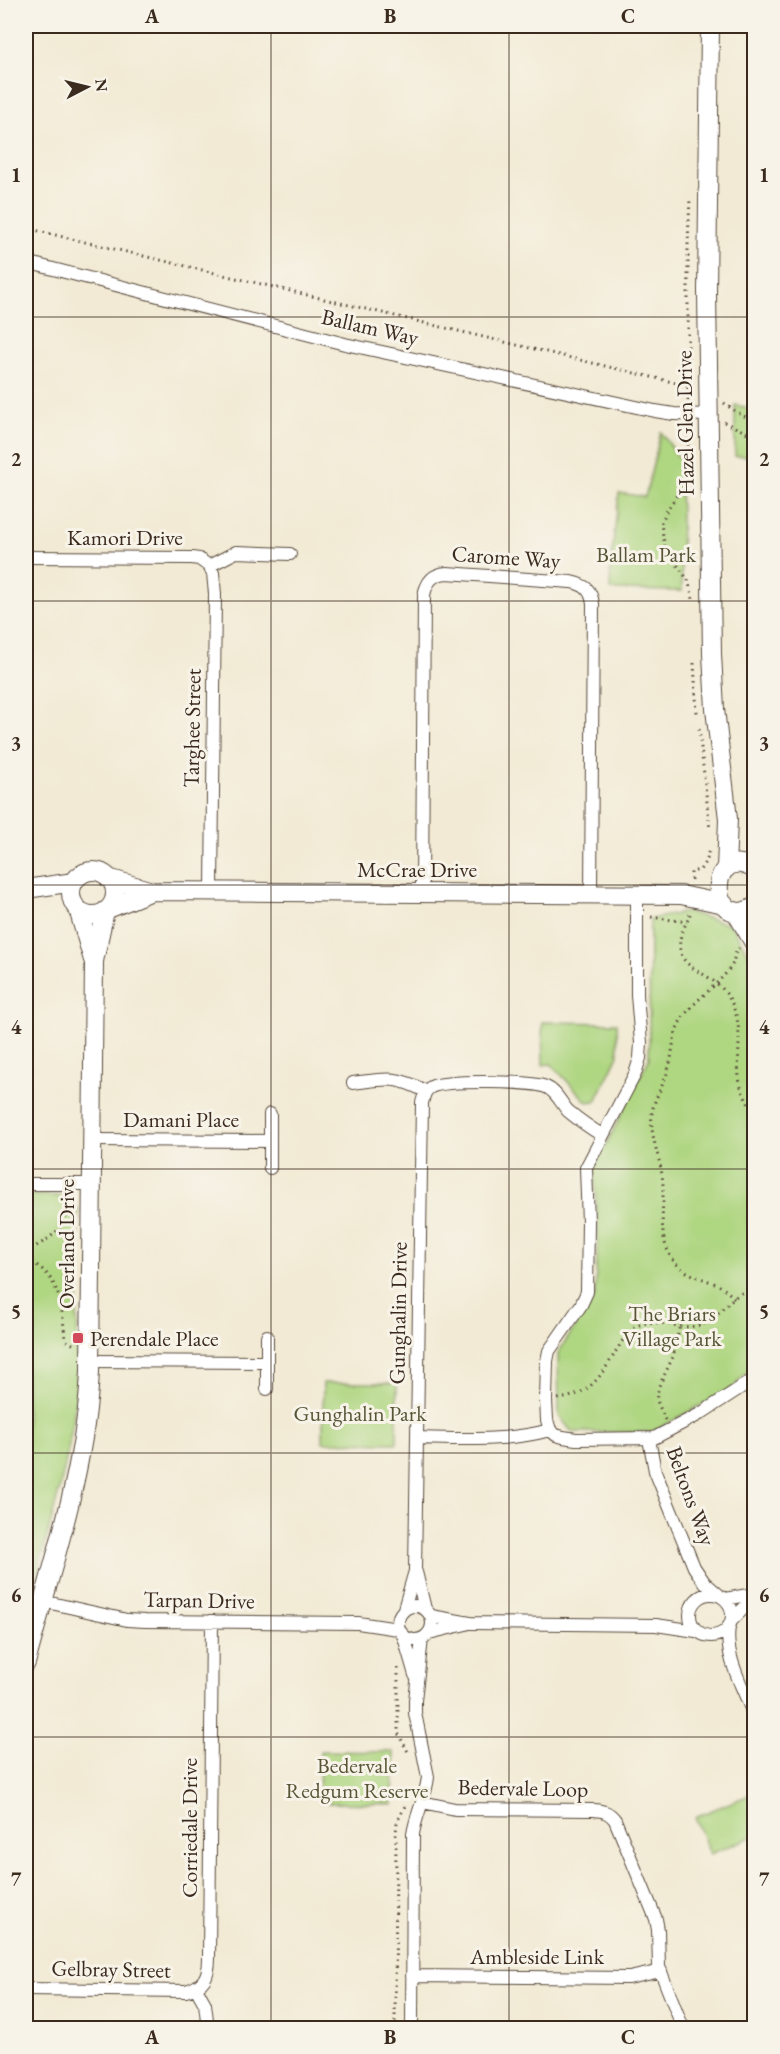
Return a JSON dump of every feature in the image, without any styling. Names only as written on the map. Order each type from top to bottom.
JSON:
[{"type":"street","name":"Hazel Glen Drive","points":[[710,26],[708,415],[712,654],[715,709],[728,819],[723,873],[718,891],[730,907]]},
{"type":"street","name":"Ballam Way","points":[[26,262],[345,344],[655,411],[708,415]]},
{"type":"street","name":"Kamori Drive","points":[[26,557],[192,558],[199,559],[209,566],[236,552],[290,554]]},
{"type":"street","name":"Targhee Street","points":[[209,566],[213,573],[215,594],[212,890]]},
{"type":"street","name":"Carome Way","points":[[422,893],[424,596],[431,578],[440,573],[447,573],[571,582],[581,584],[590,591],[593,604],[591,894]]},
{"type":"street","name":"Hazel Glen Drive","points":[[728,819],[750,866]]},
{"type":"street","name":"McCrae Drive","points":[[681,895],[732,866],[750,866]]},
{"type":"street","points":[[29,889],[91,915],[106,910],[114,897],[114,890],[108,878],[94,872],[80,876],[74,882],[71,894],[76,907]]},
{"type":"street","name":"McCrae Drive","points":[[108,878],[152,891],[681,895],[730,907]]},
{"type":"street","points":[[29,889],[74,882]]},
{"type":"street","name":"McCrae Drive","points":[[106,910],[152,891]]},
{"type":"street","points":[[637,895],[637,995],[640,1058],[635,1074],[587,1163],[585,1177],[588,1222],[587,1292],[581,1305],[549,1351],[547,1420],[550,1430],[563,1437],[649,1439],[670,1431],[754,1379]]},
{"type":"street","name":"Overland Drive","points":[[76,907],[94,961]]},
{"type":"street","points":[[730,907],[743,911],[754,907]]},
{"type":"street","points":[[730,907],[751,944]]},
{"type":"street","name":"Overland Drive","points":[[26,1663],[81,1454],[87,1417],[90,1354],[94,961],[106,910]]},
{"type":"street","points":[[353,1083],[393,1079],[406,1081],[425,1091],[446,1083],[544,1086],[552,1090],[564,1106],[582,1123],[602,1135]]},
{"type":"street","name":"Gunghalin Drive","points":[[401,1623],[415,1571],[422,1102],[425,1091]]},
{"type":"street","name":"Damani Place","points":[[270,1114],[270,1168]]},
{"type":"street","name":"Damani Place","points":[[91,1140],[270,1141]]},
{"type":"street","points":[[26,1184],[91,1184]]},
{"type":"street","points":[[267,1336],[267,1389]]},
{"type":"street","points":[[90,1354],[266,1362]]},
{"type":"street","points":[[417,1438],[504,1439],[525,1437],[550,1430]]},
{"type":"street","name":"Beltons Way","points":[[649,1439],[655,1471],[694,1567],[704,1582],[722,1597]]},
{"type":"street","name":"Beltons Way","points":[[690,1608],[694,1567]]},
{"type":"street","name":"Gunghalin Drive","points":[[415,1571],[428,1612]]},
{"type":"street","points":[[656,1625],[673,1620],[690,1608],[701,1596],[713,1594],[722,1597],[754,1596]]},
{"type":"street","points":[[401,1623],[415,1605],[428,1612],[470,1623],[656,1625],[714,1637],[720,1635],[754,1596]]},
{"type":"street","points":[[722,1597],[730,1605],[728,1636],[734,1665],[754,1716]]},
{"type":"street","name":"Tarpan Drive","points":[[42,1601],[128,1620],[401,1623]]},
{"type":"street","points":[[690,1608],[692,1626],[699,1634],[714,1643],[734,1665]]},
{"type":"street","points":[[416,1679],[425,1636],[431,1628],[428,1612]]},
{"type":"street","name":"Corriedale Drive","points":[[196,1988],[203,1983],[209,1969],[212,1621]]},
{"type":"street","points":[[401,1623],[413,1640],[470,1623]]},
{"type":"street","points":[[401,1623],[416,1679]]},
{"type":"street","name":"Bedervale Loop","points":[[412,2028],[413,1834],[428,1777],[415,1713],[416,1679]]},
{"type":"street","name":"Bedervale Loop","points":[[422,1802],[455,1809],[594,1810],[610,1814],[615,1820],[656,1919],[661,1971],[683,2028]]},
{"type":"street","name":"Ambleside Link","points":[[412,1976],[629,1978],[661,1971]]},
{"type":"street","points":[[196,1988],[207,2012],[208,2028]]},
{"type":"street","name":"Gelbray Street","points":[[26,1989],[186,1991],[196,1988]]},
{"type":"path","points":[[26,228],[708,391],[715,394],[733,410],[746,417],[754,416]]},
{"type":"path","points":[[708,415],[754,436]]},
{"type":"path","points":[[637,914],[687,922]]},
{"type":"path","points":[[734,1298],[717,1284],[686,1272],[672,1257],[665,1244],[662,1217],[663,1181],[655,1146],[652,1113],[668,1072],[679,1024],[730,968],[735,951],[751,944]]},
{"type":"path","points":[[26,1252],[63,1224],[70,1205],[70,1184]]},
{"type":"path","points":[[26,1260],[40,1267],[54,1283],[62,1304],[65,1338],[72,1345],[90,1354]]},
{"type":"path","points":[[546,1400],[582,1393],[592,1385],[605,1370],[632,1328],[666,1322],[696,1326],[703,1324],[734,1298],[754,1287]]},
{"type":"path","points":[[670,1431],[657,1395],[673,1357],[680,1325]]},
{"type":"green space","points":[[735,405],[754,409],[754,456],[735,456]]},
{"type":"green space","name":"Ballam Park","points":[[661,432],[680,459],[682,591],[610,590],[619,493],[645,497]]},
{"type":"green space","name":"The Briars Village Park","points":[[687,912],[731,925],[754,963],[754,1364],[734,1387],[652,1432],[572,1432],[559,1416],[558,1353],[595,1296],[598,1230],[594,1169],[649,1059],[650,919]]},
{"type":"green space","points":[[542,1022],[617,1023],[618,1055],[596,1101],[587,1102],[551,1064],[543,1065]]},
{"type":"green space","points":[[26,1195],[66,1196],[72,1199],[78,1210],[77,1385],[74,1414],[64,1472],[26,1613]]},
{"type":"green space","name":"Gunghalin Park","points":[[323,1383],[397,1383],[397,1443],[323,1442]]},
{"type":"green space","name":"Bedervale Redgum Reserve","points":[[320,1751],[394,1752],[393,1804],[319,1803]]},
{"type":"green space","points":[[754,1793],[754,1836],[710,1854],[695,1817]]},
{"type":"place","name":"Perendale Place","points":[[78,1338]]}]
